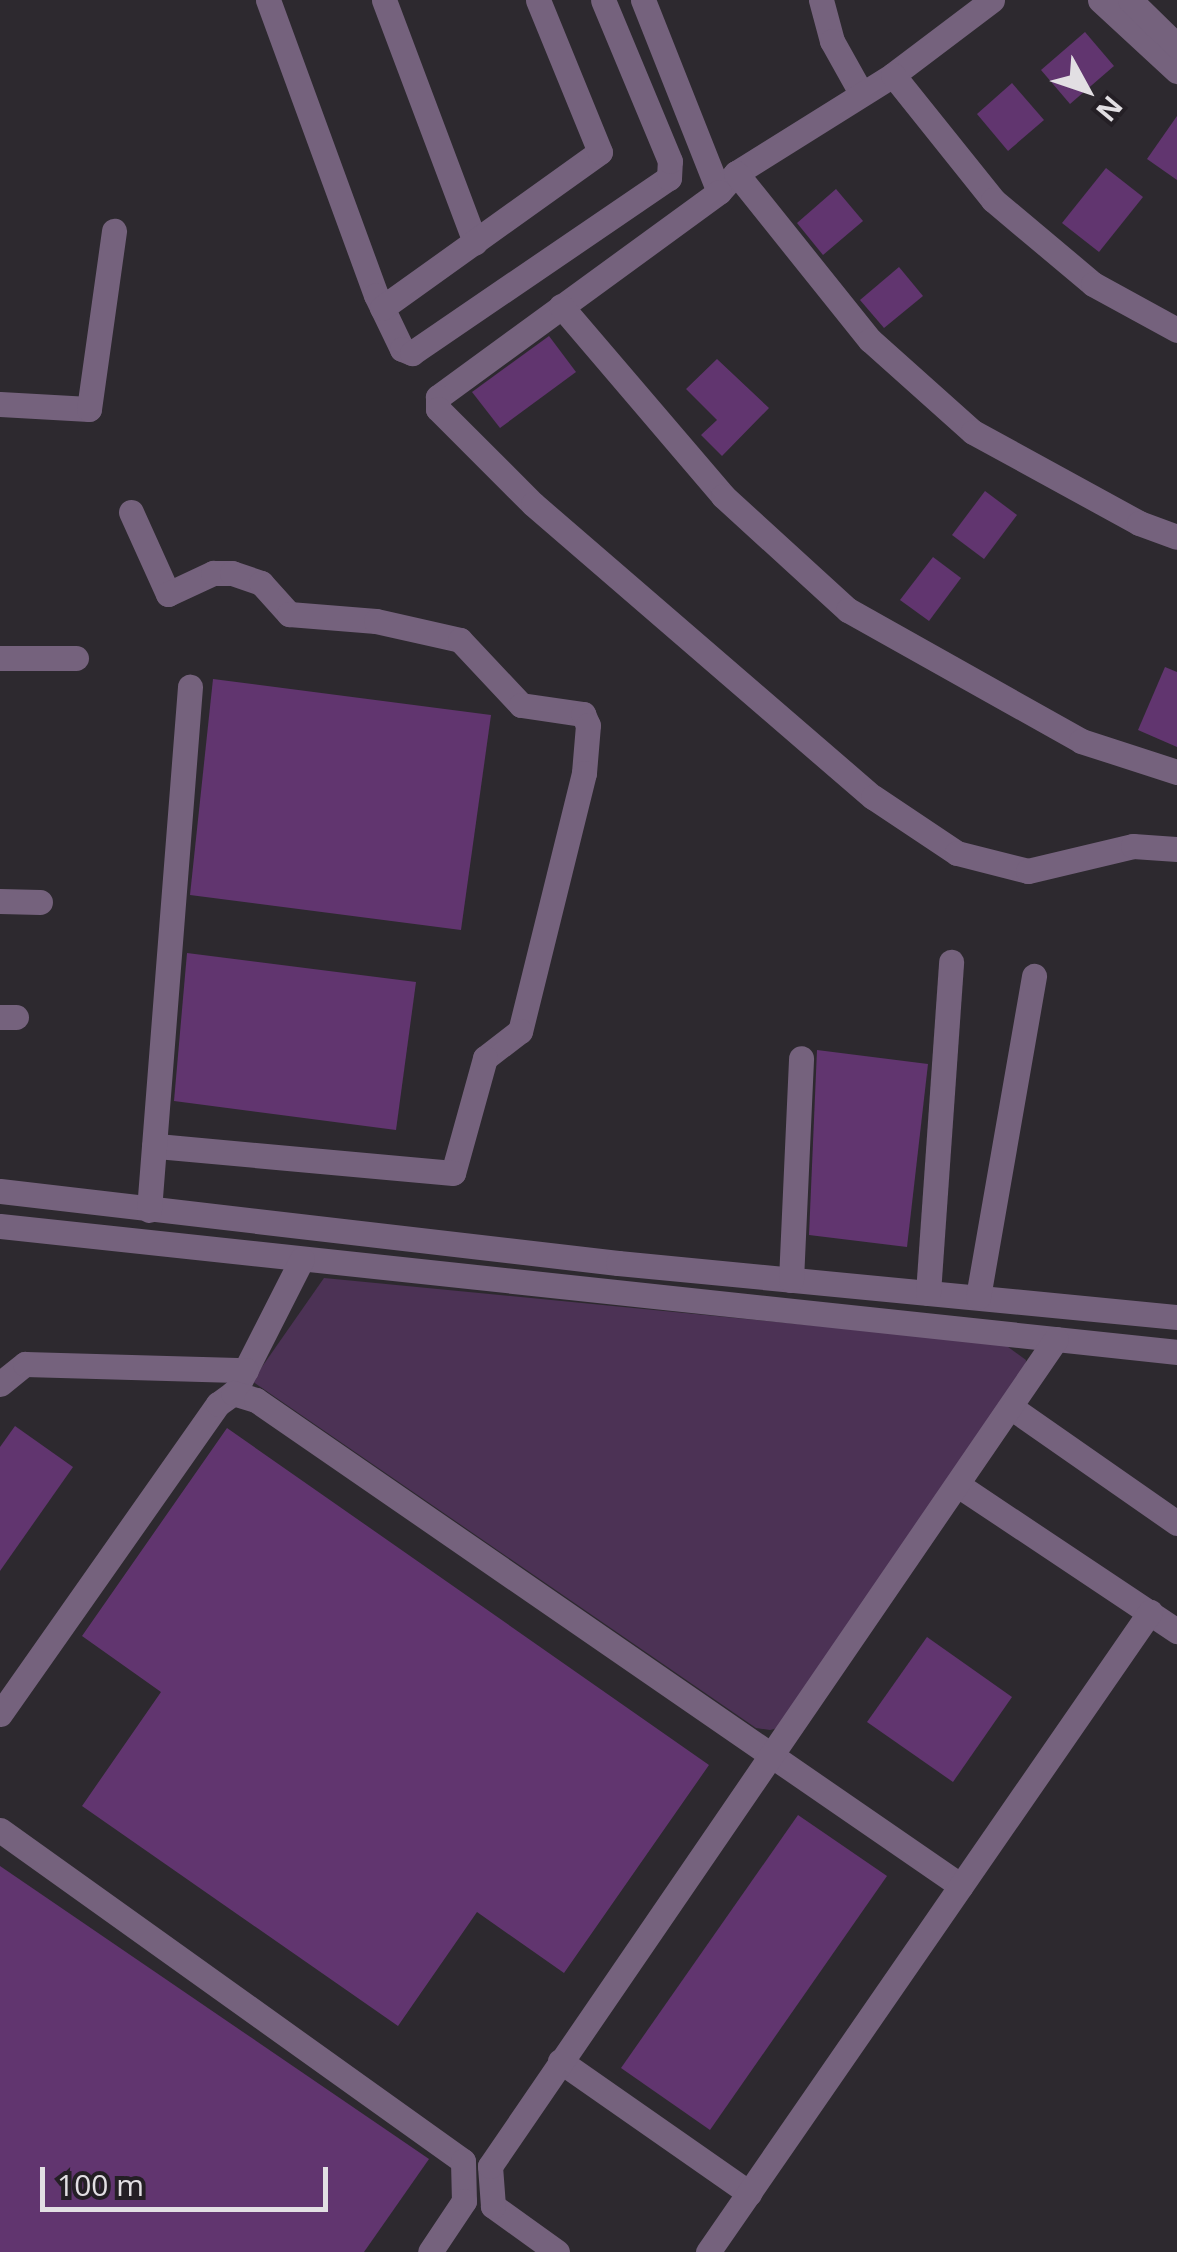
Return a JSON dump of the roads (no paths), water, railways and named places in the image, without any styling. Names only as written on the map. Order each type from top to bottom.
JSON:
[{"type":"street","points":[[268,0],[382,308],[402,349],[423,350],[669,178],[670,161],[603,0]]},
{"type":"street","points":[[384,0],[476,242]]},
{"type":"street","points":[[382,308],[600,152],[538,0]]},
{"type":"street","points":[[643,0],[728,182],[870,340],[973,432],[1138,523],[1177,537]]},
{"type":"street","points":[[821,0],[832,41],[860,90]]},
{"type":"street","points":[[992,0],[893,75],[860,90],[728,182],[436,402],[533,504],[873,797],[957,853],[1028,871],[1133,846],[1177,848]]},
{"type":"street","points":[[1100,0],[1177,71]]},
{"type":"street","points":[[1130,0],[1177,46]]},
{"type":"street","points":[[893,75],[993,200],[1092,284],[1177,330]]},
{"type":"street","points":[[0,404],[89,409],[114,231]]},
{"type":"street","points":[[562,306],[722,496],[848,610],[1081,741],[1177,772]]},
{"type":"street","points":[[131,512],[168,594],[213,573],[232,573],[261,583],[289,614],[376,621],[460,640],[521,705],[583,714],[588,724],[584,773],[520,1032],[485,1058],[453,1173],[154,1146]]},
{"type":"street","points":[[0,658],[76,658]]},
{"type":"street","points":[[149,1210],[190,687]]},
{"type":"street","points":[[0,900],[40,902]]},
{"type":"street","points":[[928,1293],[951,962]]},
{"type":"street","points":[[978,1297],[1034,976]]},
{"type":"street","points":[[791,1280],[801,1058]]},
{"type":"street","points":[[0,1191],[791,1280],[868,1276],[928,1293],[1177,1317]]},
{"type":"street","points":[[0,1226],[1177,1352]]},
{"type":"street","points":[[0,1714],[218,1404],[233,1393],[302,1259]]},
{"type":"street","points":[[615,1292],[618,1263]]},
{"type":"street","points":[[557,2252],[493,2206],[488,2180],[504,2143],[960,1488],[1056,1339]]},
{"type":"street","points":[[0,1384],[25,1364],[246,1370]]},
{"type":"street","points":[[233,1393],[256,1400],[774,1752],[961,1886]]},
{"type":"street","points":[[1012,1408],[1177,1523]]},
{"type":"street","points":[[960,1488],[1177,1631]]},
{"type":"street","points":[[708,2252],[1150,1612]]},
{"type":"street","points":[[0,1830],[464,2161],[464,2201],[430,2252]]},
{"type":"street","points":[[560,2061],[749,2193]]}]
